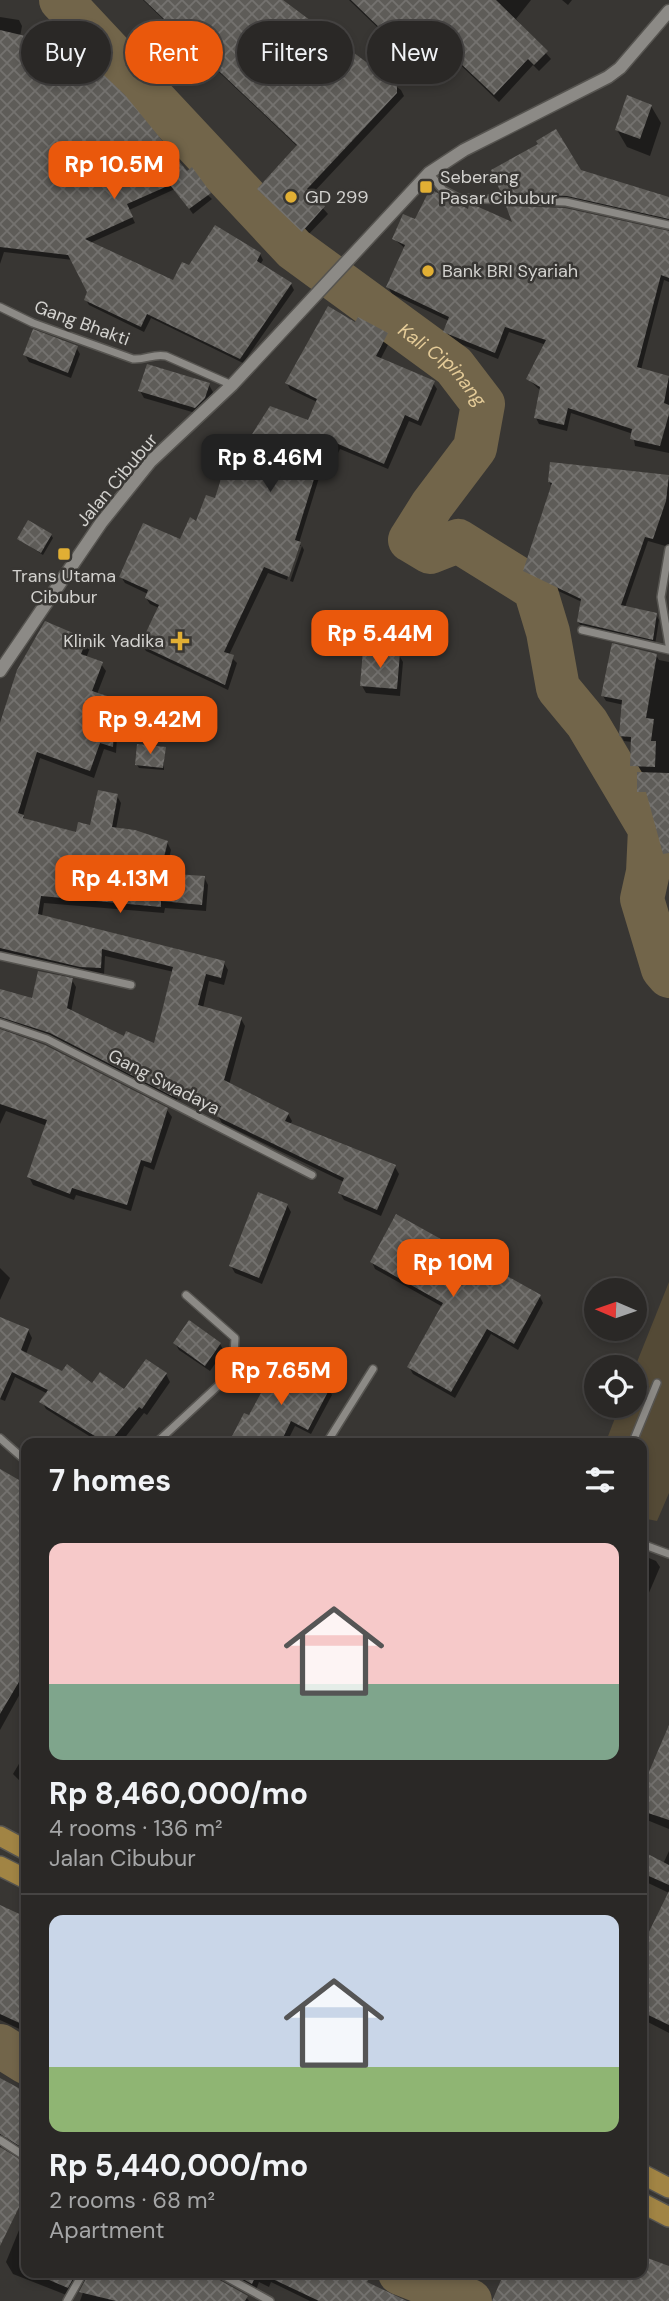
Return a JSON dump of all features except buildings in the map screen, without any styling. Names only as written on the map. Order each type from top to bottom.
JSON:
[{"type":"highway","points":[[0,1836],[21,1847]]},
{"type":"highway","points":[[0,1866],[21,1877]]},
{"type":"highway","points":[[647,2177],[669,2188]]},
{"type":"highway","points":[[647,2206],[669,2217]]},
{"type":"street","name":"Jalan Cibubur","points":[[0,671],[101,523],[150,462],[232,385],[313,301],[429,173],[494,134],[586,91],[608,77],[620,68],[669,11]]},
{"type":"street","points":[[429,173],[443,190],[458,198],[566,202],[669,225]]},
{"type":"street","name":"Gang Bhakti","points":[[0,307],[33,323],[133,359],[142,360],[158,354],[166,356],[232,385]]},
{"type":"street","points":[[583,630],[669,648],[662,597],[669,550]]},
{"type":"street","points":[[0,956],[131,985]]},
{"type":"street","name":"Gang Swadaya","points":[[0,1023],[47,1039],[312,1175]]},
{"type":"street","points":[[162,1438],[233,1372],[235,1338],[230,1330],[186,1295]]},
{"type":"street","points":[[330,1438],[373,1368]]},
{"type":"street","points":[[634,1438],[657,1382]]},
{"type":"street","points":[[0,1438],[21,1457]]},
{"type":"street","points":[[647,1546],[669,1554]]},
{"type":"street","points":[[0,2140],[21,2154]]},
{"type":"street","points":[[67,2301],[80,2278]]},
{"type":"street","points":[[228,2278],[267,2300]]},
{"type":"shaded area","points":[[669,1282],[669,1493],[657,1521],[647,1519],[647,1438],[607,1438],[615,1418],[647,1418],[647,1355],[640,1355]]},
{"type":"waterway","name":"Kali Cipinang","points":[[61,0],[294,249],[454,366],[483,404],[475,448],[432,505],[410,540],[430,552],[458,541],[535,589],[548,632],[558,688],[587,723],[650,829],[648,872],[642,899],[663,969],[669,976]]},
{"type":"waterway","points":[[0,2046],[21,2059]]},
{"type":"waterway","points":[[412,2278],[470,2301]]},
{"type":"place","name":"Seberang Pasar Cibubur","points":[[426,187]]},
{"type":"place","name":"GD 299","points":[[291,197]]},
{"type":"place","name":"Bank BRI Syariah","points":[[428,271]]},
{"type":"place","name":"Trans Utama Cibubur","points":[[64,554]]},
{"type":"place","name":"Klinik Yadika","points":[[180,641]]}]
